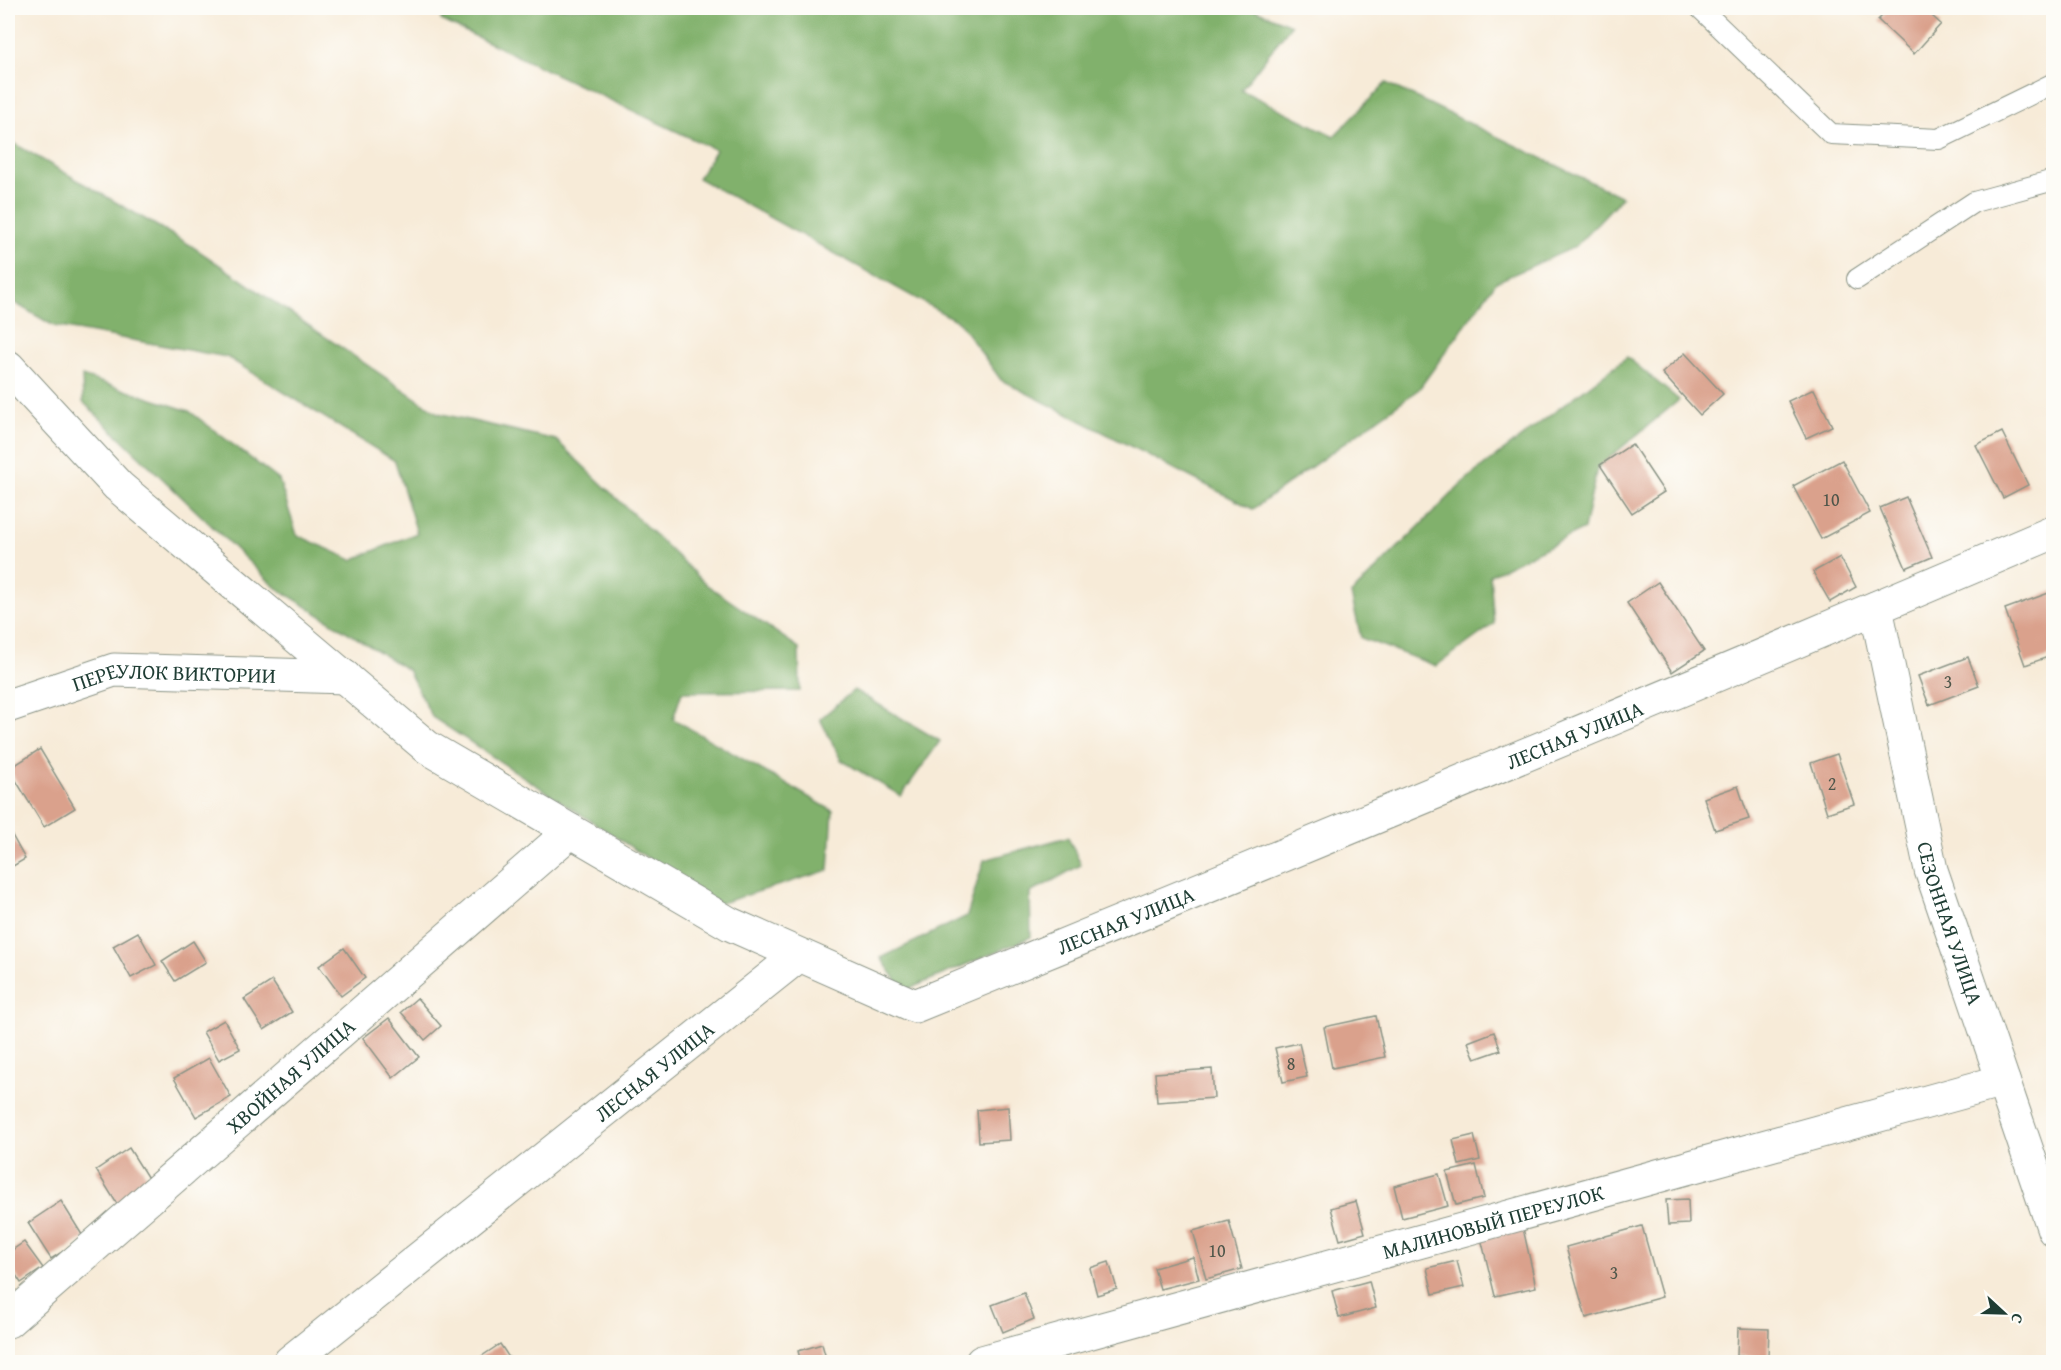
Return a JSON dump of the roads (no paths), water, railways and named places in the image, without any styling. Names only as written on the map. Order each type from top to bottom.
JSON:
[{"type":"street","points":[[8,367],[118,486],[427,747],[730,924],[799,955]]},
{"type":"street","name":"ЛЕСНАЯ УЛИЦА","points":[[290,1362],[799,955],[915,1006],[1195,892],[2054,532]]},
{"type":"street","name":"СЕЗОННАЯ УЛИЦА","points":[[1876,608],[1931,870],[2054,1230]]},
{"type":"street","name":"ПЕРЕУЛОК ВИКТОРИИ","points":[[8,706],[114,670],[345,677]]},
{"type":"street","name":"ХВОЙНАЯ УЛИЦА","points":[[8,1321],[572,831]]},
{"type":"street","name":"МАЛИНОВЫЙ ПЕРЕУЛОК","points":[[982,1362],[2003,1081]]},
{"type":"lane","points":[[1700,8],[1831,134],[1939,138],[2054,83]]},
{"type":"lane","points":[[1857,279],[1974,202],[2054,180]]}]
